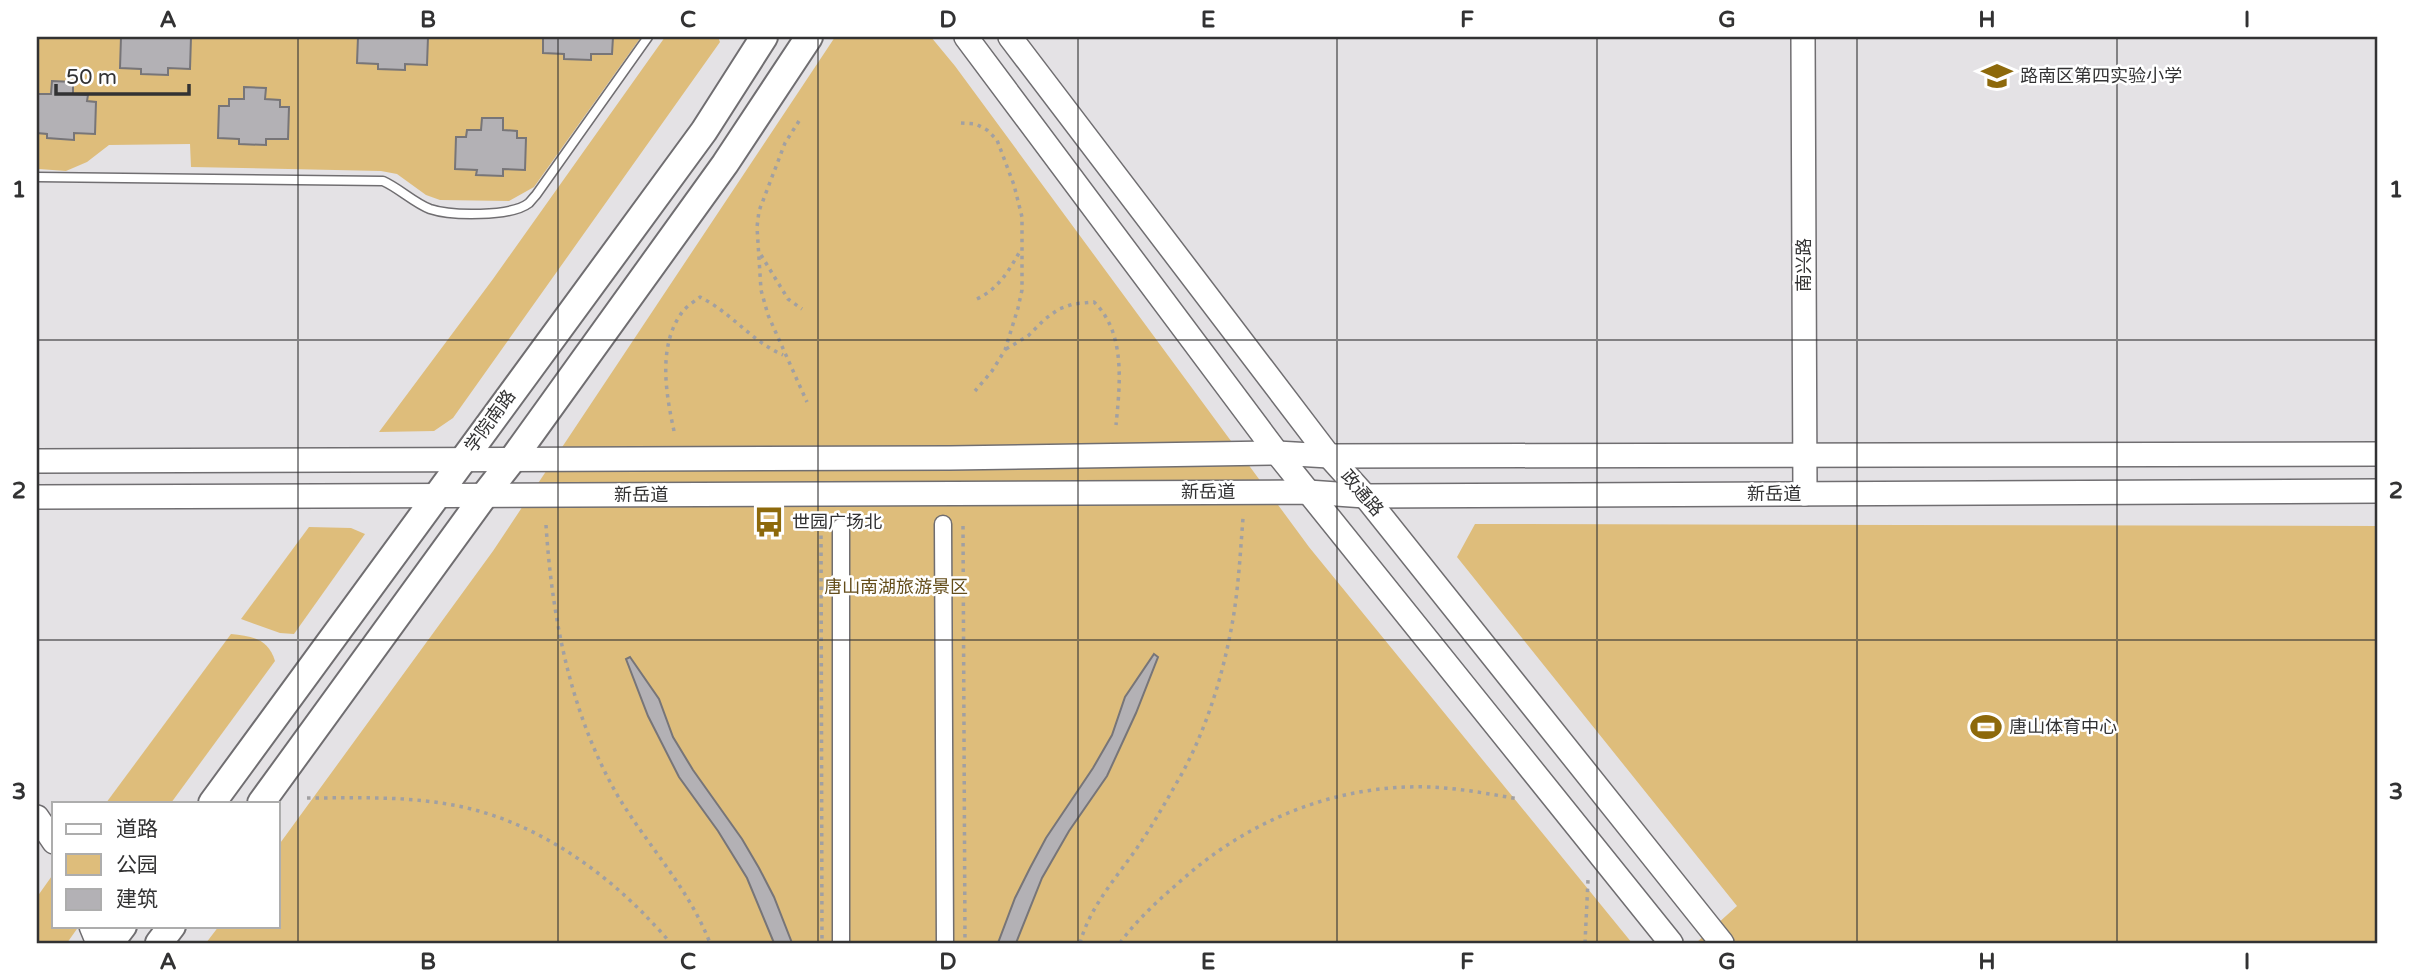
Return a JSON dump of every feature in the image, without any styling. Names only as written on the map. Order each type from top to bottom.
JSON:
[{"type":"main road","points":[[262,802],[725,164],[809,37]]},
{"type":"main road","points":[[966,37],[1277,453],[1671,943]]},
{"type":"main road","name":"政通路","points":[[1010,37],[1329,456],[1365,496],[1722,943]]},
{"type":"main road","name":"南兴路","points":[[1803,37],[1805,494]]},
{"type":"main road","name":"学院南路","points":[[213,802],[704,131],[757,39]]},
{"type":"main road","name":"新岳道","points":[[37,461],[1277,453],[1329,456],[2378,454]]},
{"type":"main road","name":"新岳道","points":[[37,497],[1308,492],[1365,496],[2378,491]]},
{"type":"main road","points":[[37,817],[52,839]]},
{"type":"main road","points":[[1649,916],[1675,885]]},
{"type":"main road","points":[[110,943],[121,928]]},
{"type":"main road","points":[[159,943],[170,928]]},
{"type":"street","points":[[943,524],[945,943]]},
{"type":"street","points":[[841,527],[841,943]]},
{"type":"lane","points":[[37,177],[383,181],[398,187],[427,208],[446,213],[511,211],[528,204],[536,195],[648,37]]},
{"type":"path","points":[[799,121],[785,143],[759,211],[757,227],[761,290],[768,315],[807,402]]},
{"type":"path","points":[[961,123],[976,124],[987,130],[997,141],[1019,200],[1023,230],[1022,290],[1004,350],[992,371],[975,391]]},
{"type":"path","points":[[977,299],[997,286],[1010,270],[1021,249]]},
{"type":"path","points":[[760,253],[788,299],[802,309]]},
{"type":"path","points":[[674,431],[666,394],[667,355],[671,334],[683,311],[700,297],[719,306],[765,347],[785,356]]},
{"type":"path","points":[[1004,350],[1028,336],[1059,309],[1073,304],[1094,302],[1103,311],[1117,347],[1120,377],[1116,425]]},
{"type":"path","points":[[1080,943],[1107,886],[1142,840],[1178,781],[1198,740],[1230,635],[1243,518]]},
{"type":"path","points":[[546,525],[550,580],[558,623],[571,683],[592,742],[617,794],[640,831],[682,888],[701,920],[710,943]]},
{"type":"path","points":[[963,526],[965,943]]},
{"type":"path","points":[[821,527],[822,943]]},
{"type":"path","points":[[1120,943],[1157,902],[1200,864],[1243,834],[1273,818],[1332,797],[1382,789],[1429,787],[1519,799]]},
{"type":"path","points":[[307,798],[415,800],[485,812],[557,845],[598,872],[632,902],[670,943]]},
{"type":"path","points":[[1585,943],[1588,880]]},
{"type":"green space","points":[[37,37],[641,37],[534,187],[509,201],[440,200],[426,195],[397,174],[381,171],[191,167],[190,144],[109,145],[87,162],[66,171],[39,169]]},
{"type":"green space","points":[[665,37],[718,37],[720,42],[453,418],[434,431],[379,432],[493,279]]},
{"type":"green space","name":"唐山南湖旅游景区","points":[[835,37],[931,37],[1309,547],[1632,943],[206,943],[217,928],[280,928],[280,843],[493,551]]},
{"type":"green space","name":"唐山体育中心","points":[[1475,524],[2378,526],[2378,943],[1696,943],[1737,906],[1457,557]]},
{"type":"green space","points":[[309,527],[351,528],[365,534],[294,634],[280,633],[241,619]]},
{"type":"green space","points":[[231,634],[252,637],[268,647],[275,661],[172,802],[107,802]]},
{"type":"green space","points":[[52,876],[52,928],[78,928],[67,943],[37,943],[37,897]]},
{"type":"building","points":[[121,37],[191,37],[190,69],[168,68],[168,75],[141,74],[141,69],[120,68]]},
{"type":"building","points":[[358,37],[428,37],[427,65],[405,64],[405,70],[378,69],[378,64],[357,63]]},
{"type":"building","points":[[543,37],[613,37],[612,54],[591,54],[591,60],[564,59],[564,54],[543,53]]},
{"type":"building","points":[[52,81],[73,82],[73,94],[88,95],[87,101],[96,102],[95,134],[74,133],[74,140],[47,138],[47,134],[37,133],[37,94],[51,94]]},
{"type":"building","points":[[244,87],[266,88],[265,99],[280,100],[280,107],[289,107],[288,139],[266,139],[266,145],[239,144],[239,139],[218,138],[219,106],[229,106],[229,99],[244,99]]},
{"type":"building","points":[[482,118],[503,118],[503,130],[517,131],[517,138],[526,138],[525,170],[503,169],[503,176],[476,175],[477,170],[455,169],[456,137],[466,137],[467,130],[481,130]]},
{"type":"building","points":[[1154,654],[1158,657],[1107,776],[1069,831],[1042,878],[1016,943],[998,943],[1015,898],[1046,838],[1093,768],[1112,735],[1125,697]]},
{"type":"building","points":[[630,657],[659,699],[673,737],[693,770],[759,868],[792,943],[774,943],[747,878],[718,831],[679,777],[648,716],[626,659]]},
{"type":"place","name":"路南区第四实验小学","points":[[1997,76]]},
{"type":"place","name":"世园广场北","points":[[769,522]]},
{"type":"place","name":"唐山体育中心","points":[[1986,727]]}]
